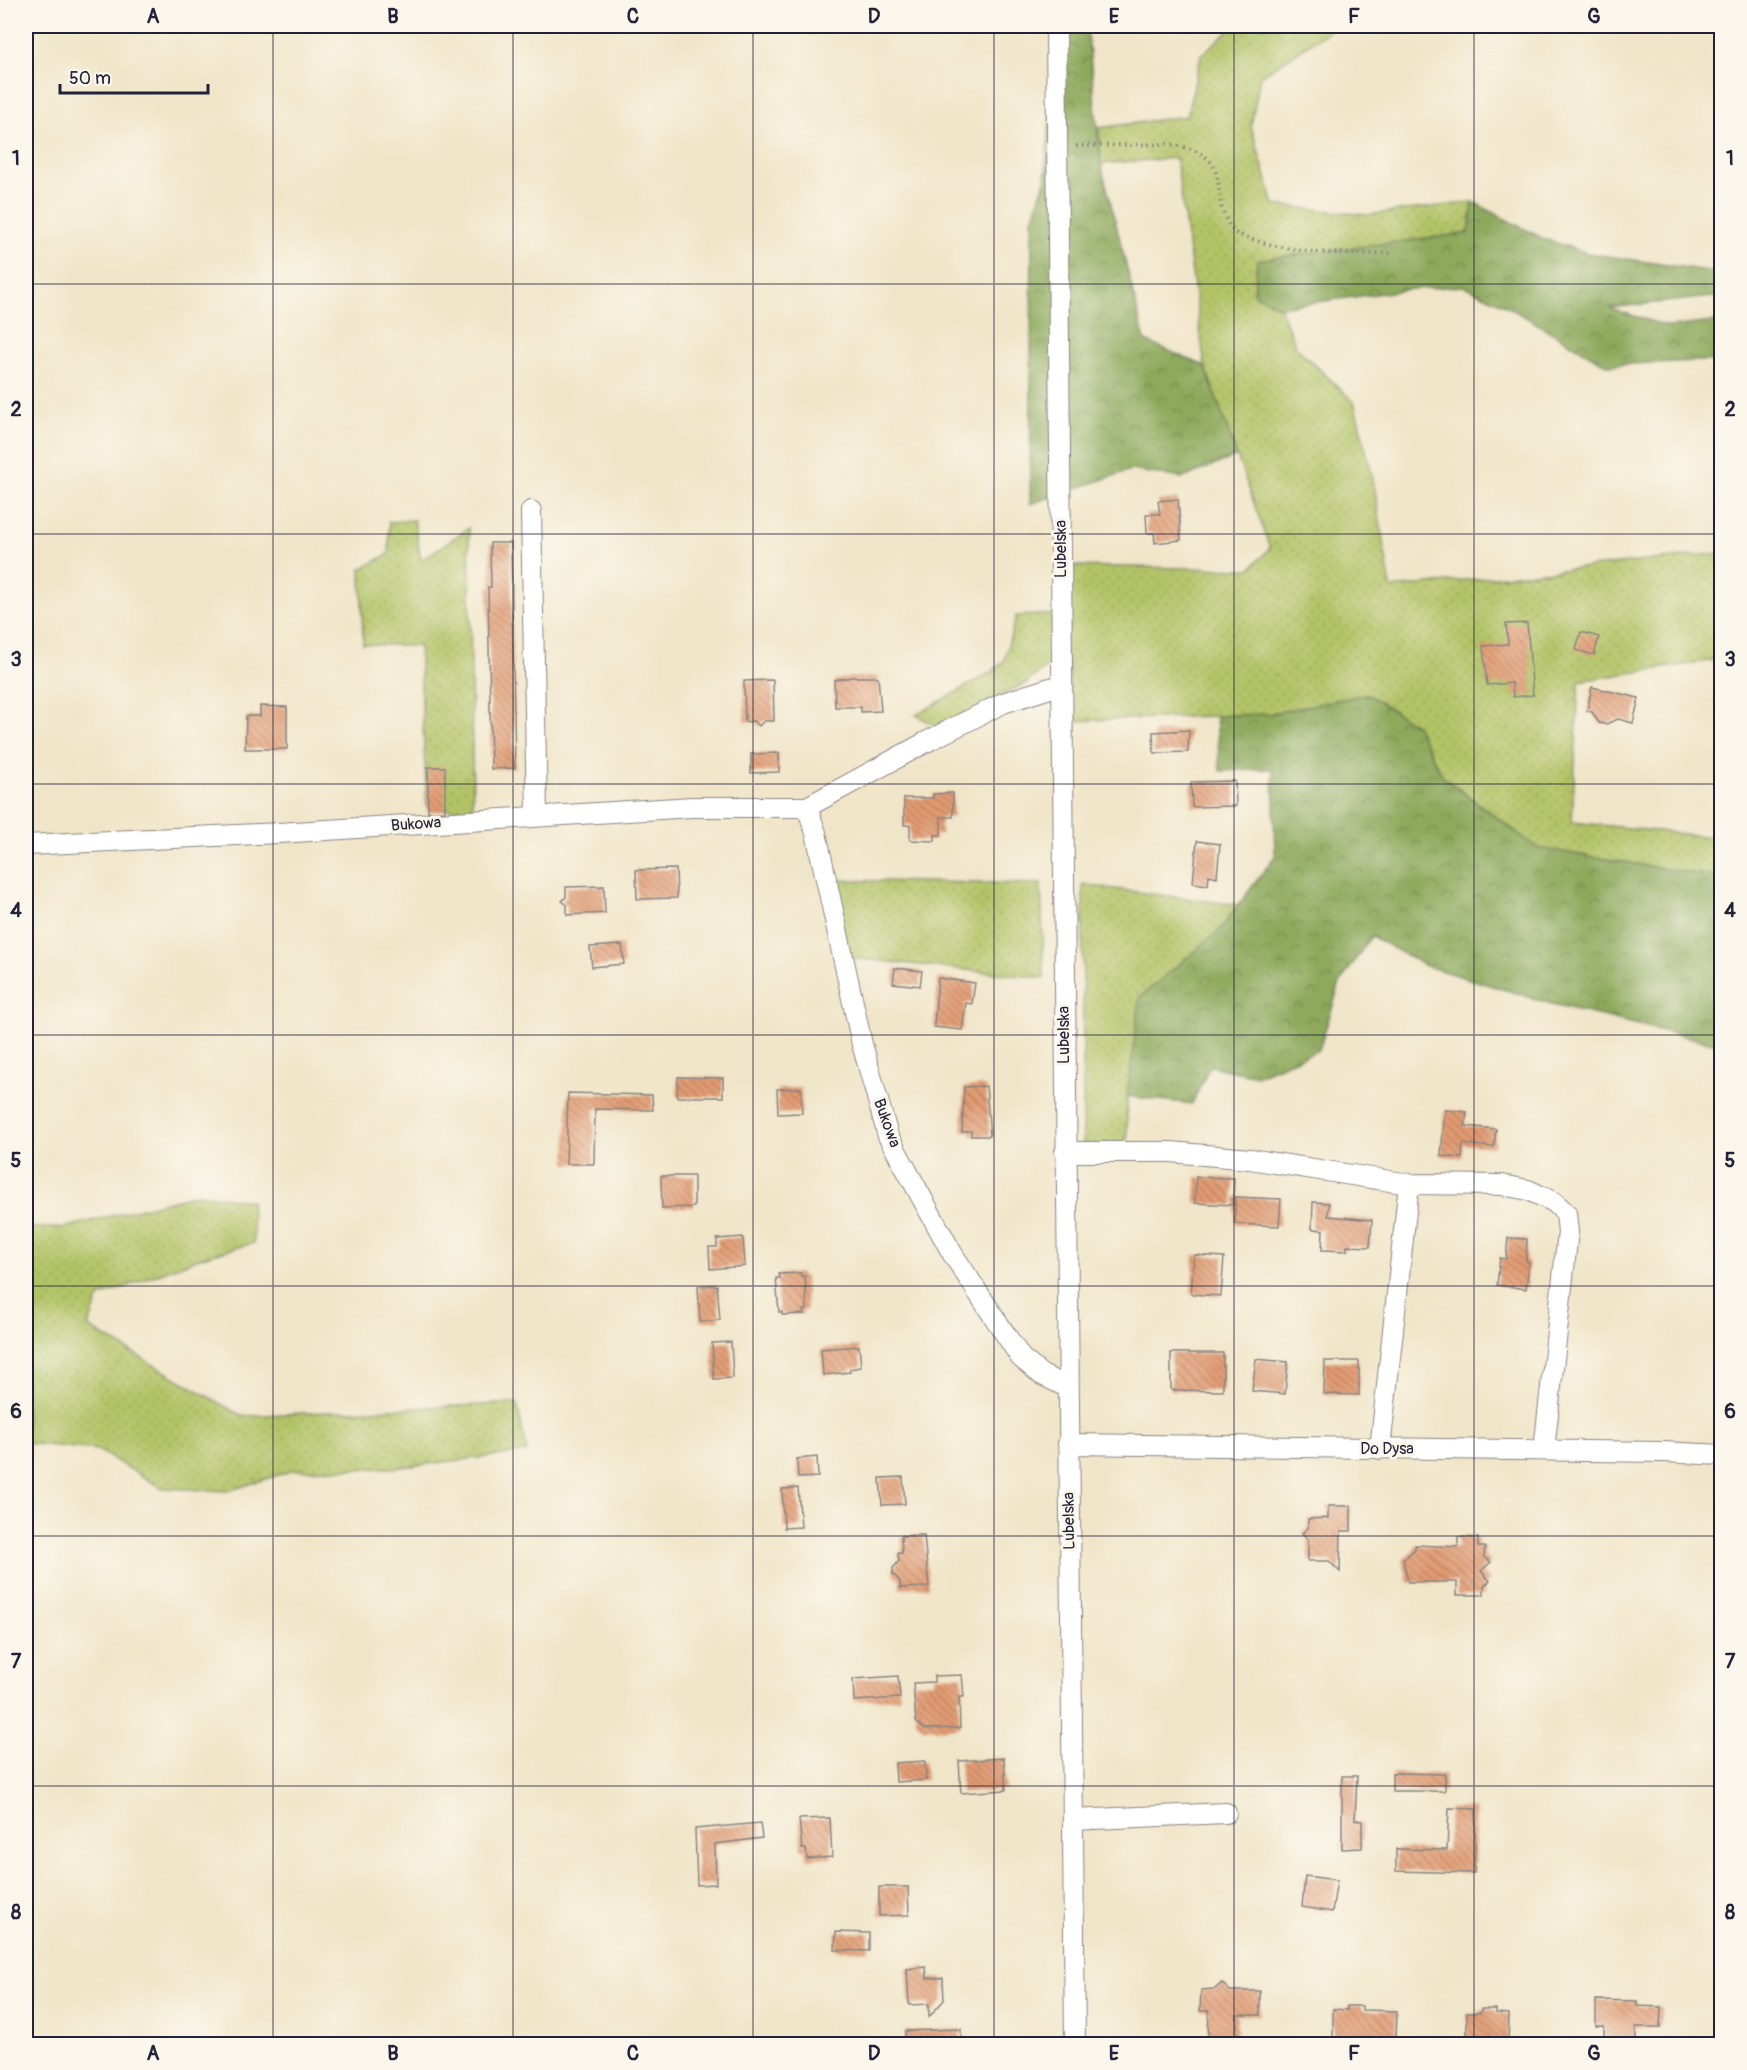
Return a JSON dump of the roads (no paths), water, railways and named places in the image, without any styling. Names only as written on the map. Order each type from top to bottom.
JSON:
[{"type":"street","name":"Lubelska","points":[[1056,26],[1067,1387],[1075,2044]]},
{"type":"street","points":[[531,511],[537,815]]},
{"type":"street","name":"Bukowa","points":[[26,844],[279,833],[692,807],[807,807],[930,740],[1003,704],[1062,686]]},
{"type":"street","name":"Bukowa","points":[[807,807],[816,833],[862,1044],[888,1136],[952,1253],[1021,1358],[1042,1375],[1067,1387]]},
{"type":"street","points":[[1065,1152],[1171,1152],[1250,1159],[1408,1184],[1502,1185],[1528,1190],[1554,1202],[1566,1213],[1568,1232],[1544,1450]]},
{"type":"street","points":[[1380,1449],[1408,1184]]},
{"type":"street","name":"Do Dysa","points":[[1068,1444],[1544,1450],[1714,1455]]},
{"type":"street","points":[[1073,1820],[1226,1813]]}]
